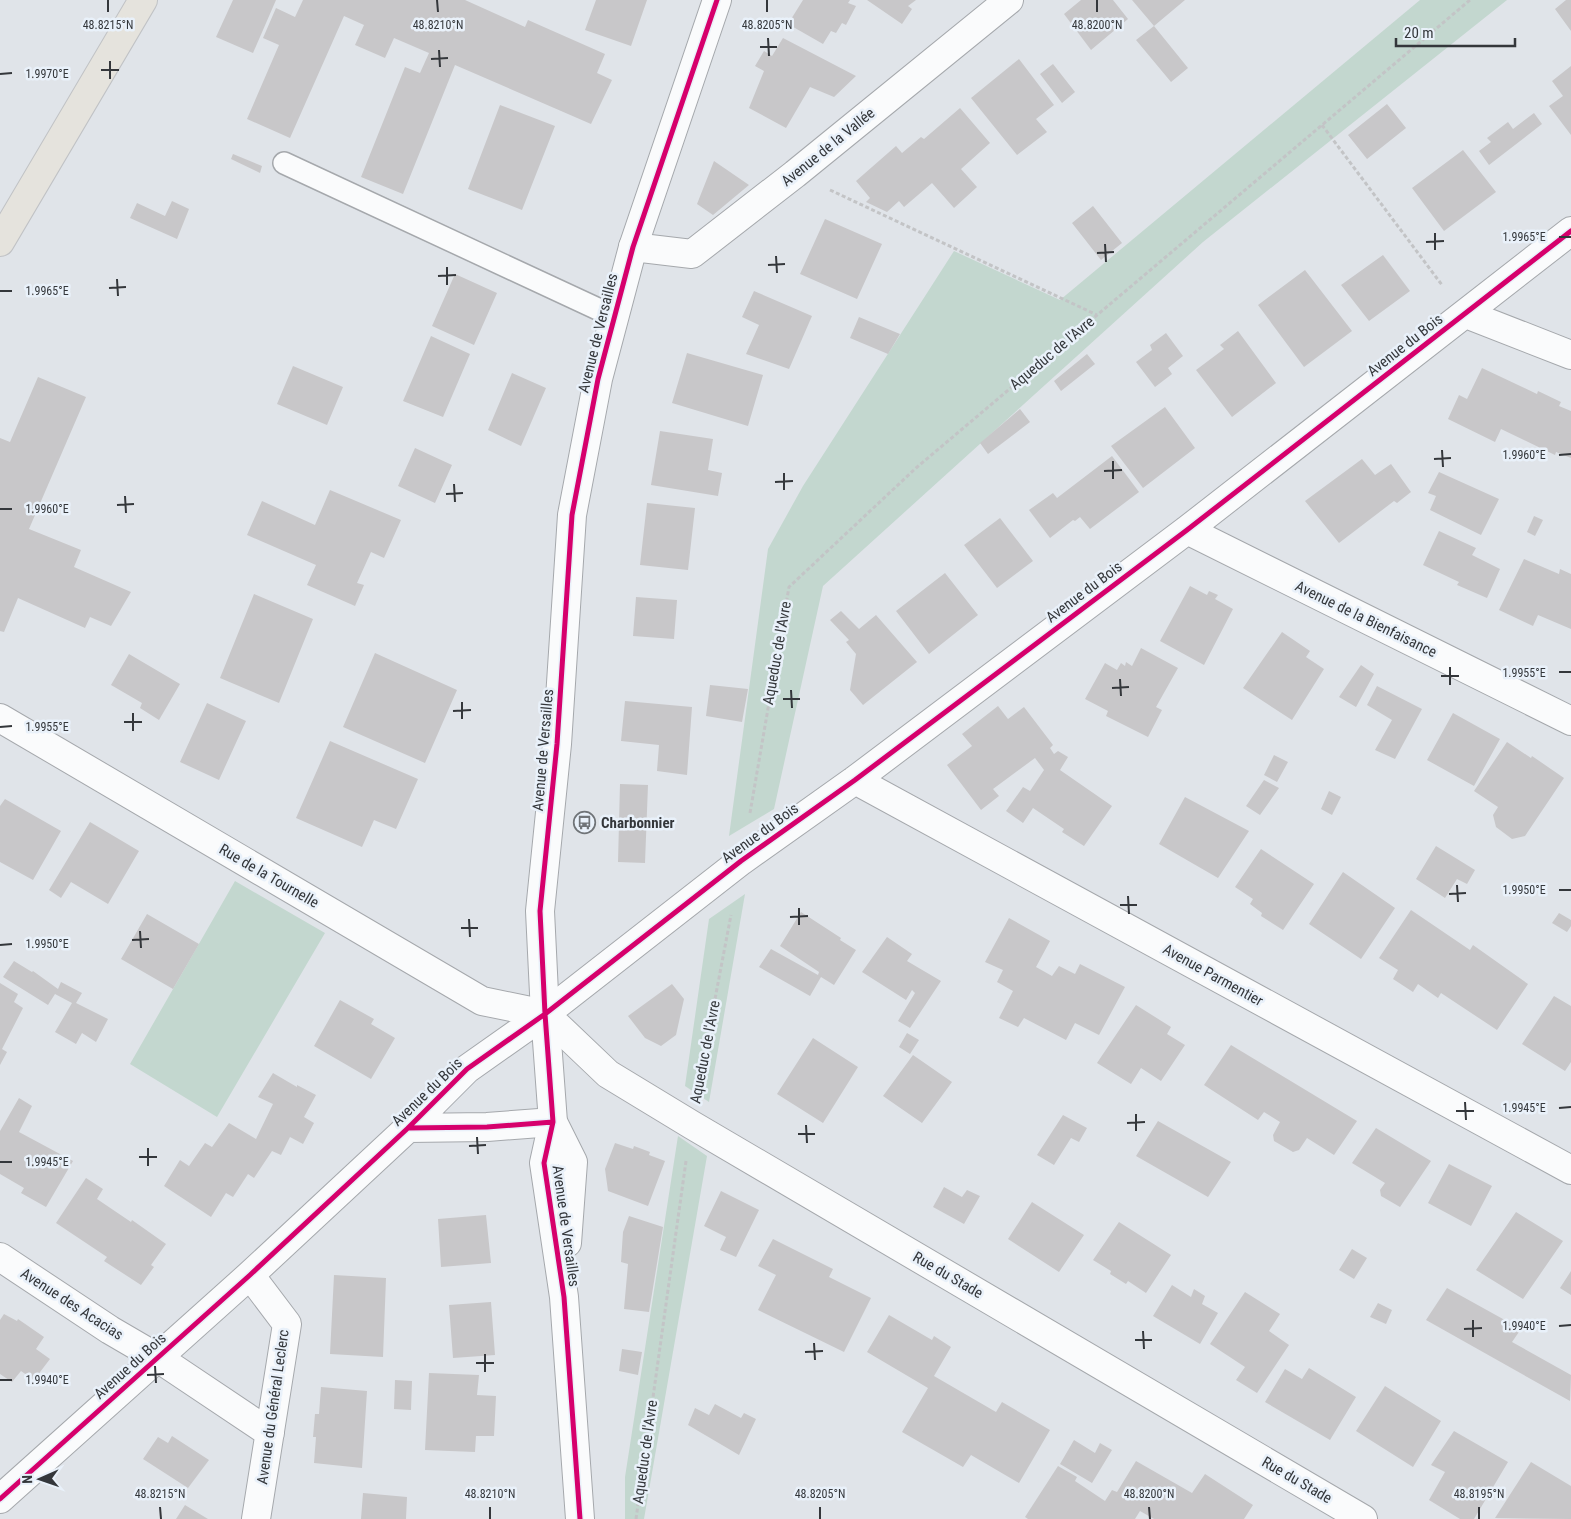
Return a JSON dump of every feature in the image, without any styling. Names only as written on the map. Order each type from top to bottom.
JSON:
[{"type":"main road","points":[[0,242],[143,0]]},
{"type":"street","name":"Avenue de Versailles","points":[[580,1519],[564,1297],[573,1162],[553,1122],[540,911],[557,744],[572,515],[598,379],[632,247],[717,0]]},
{"type":"street","name":"Avenue de la Vallée","points":[[632,247],[692,254],[795,174],[1009,0]]},
{"type":"street","name":"Avenue du Bois","points":[[0,1499],[250,1275],[408,1128],[467,1069],[545,1014],[741,861],[855,780],[1187,530],[1571,231]]},
{"type":"street","points":[[1466,314],[1571,355]]},
{"type":"street","name":"Avenue de la Bienfaisance","points":[[1187,530],[1571,721]]},
{"type":"street","name":"Rue de la Tournelle","points":[[0,718],[482,1001],[545,1014]]},
{"type":"street","name":"Avenue Parmentier","points":[[855,780],[1571,1170]]},
{"type":"street","name":"Rue du Stade","points":[[545,1014],[608,1074],[1363,1519]]},
{"type":"street","points":[[408,1128],[553,1122]]},
{"type":"street","name":"Avenue des Acacias","points":[[0,1256],[110,1330],[158,1358],[270,1433]]},
{"type":"street","name":"Avenue du Général Leclerc","points":[[250,1275],[287,1324],[256,1519]]},
{"type":"lane","points":[[284,163],[614,316]]},
{"type":"path","points":[[1322,125],[1442,285]]},
{"type":"path","points":[[795,174],[1096,315]]},
{"type":"green space","points":[[1420,0],[1507,0],[1203,242],[823,586],[774,809],[729,836],[768,549],[803,486],[954,251],[1060,300]]},
{"type":"green space","points":[[235,881],[325,933],[217,1117],[130,1064]]},
{"type":"green space","points":[[745,894],[709,1102],[685,1086],[709,919]]},
{"type":"green space","points":[[678,1136],[707,1156],[644,1519],[625,1519],[625,1477]]},
{"type":"building","points":[[233,0],[276,0],[253,53],[216,37]]},
{"type":"building","points":[[303,0],[465,0],[525,27],[528,20],[605,54],[597,73],[612,80],[591,124],[455,65],[403,194],[361,177],[405,67],[420,73],[429,53],[394,38],[385,58],[355,45],[364,25],[344,16],[290,138],[247,119],[279,45],[263,38],[276,8],[295,17]]},
{"type":"building","points":[[596,0],[647,0],[631,46],[585,30]]},
{"type":"building","points":[[803,0],[850,0],[848,3],[856,6],[846,25],[842,23],[836,33],[831,31],[823,44],[788,24]]},
{"type":"building","points":[[867,0],[916,0],[908,6],[912,9],[902,24]]},
{"type":"building","points":[[1081,0],[1113,0],[1128,19],[1091,50],[1064,14]]},
{"type":"building","points":[[1132,0],[1185,0],[1154,26]]},
{"type":"building","points":[[1566,0],[1571,0],[1571,31],[1555,9]]},
{"type":"building","points":[[1154,26],[1188,68],[1171,82],[1136,40]]},
{"type":"building","points":[[783,38],[856,76],[834,97],[810,87],[786,128],[749,108],[764,71],[755,66],[764,51],[772,56]]},
{"type":"building","points":[[1019,59],[1054,105],[1036,119],[1047,132],[1017,155],[971,98]]},
{"type":"building","points":[[1053,64],[1075,92],[1062,103],[1040,74]]},
{"type":"building","points":[[1571,66],[1571,135],[1549,106],[1563,96],[1552,81]]},
{"type":"building","points":[[1387,104],[1406,128],[1367,159],[1348,135]]},
{"type":"building","points":[[500,105],[555,126],[522,210],[468,189]]},
{"type":"building","points":[[960,108],[990,143],[961,169],[977,187],[954,208],[932,183],[904,207],[899,201],[887,212],[866,202],[870,198],[856,181],[896,146],[902,153],[921,137],[924,139]]},
{"type":"building","points":[[1534,113],[1542,124],[1489,165],[1479,151],[1491,142],[1487,138],[1508,122],[1513,129]]},
{"type":"building","points":[[1463,150],[1496,192],[1444,231],[1412,188]]},
{"type":"building","points":[[233,154],[262,166],[260,173],[231,159]]},
{"type":"building","points":[[714,161],[749,185],[713,215],[697,204]]},
{"type":"building","points":[[172,201],[189,209],[177,239],[130,218],[137,203],[165,216]]},
{"type":"building","points":[[1093,206],[1122,243],[1101,260],[1072,223]]},
{"type":"building","points":[[825,219],[882,244],[857,299],[800,274]]},
{"type":"building","points":[[1383,255],[1410,291],[1369,321],[1341,285]]},
{"type":"building","points":[[1305,270],[1352,331],[1304,367],[1258,305]]},
{"type":"building","points":[[455,274],[497,293],[474,345],[432,326]]},
{"type":"building","points":[[754,291],[812,316],[789,369],[746,354],[759,325],[742,317]]},
{"type":"building","points":[[859,317],[900,334],[888,354],[850,338]]},
{"type":"building","points":[[1238,331],[1276,383],[1232,417],[1196,370],[1224,349],[1220,345]]},
{"type":"building","points":[[1166,333],[1183,356],[1168,368],[1172,374],[1155,387],[1136,362],[1152,350],[1150,345]]},
{"type":"building","points":[[431,336],[470,354],[443,417],[403,401]]},
{"type":"building","points":[[687,353],[763,375],[748,426],[672,403]]},
{"type":"building","points":[[1087,354],[1095,364],[1061,391],[1054,381]]},
{"type":"building","points":[[293,366],[343,387],[327,425],[277,404]]},
{"type":"building","points":[[1482,368],[1537,394],[1538,391],[1561,402],[1559,406],[1571,411],[1571,458],[1556,452],[1555,455],[1501,429],[1495,442],[1448,419],[1459,395],[1467,399]]},
{"type":"building","points":[[512,373],[546,388],[521,446],[488,430]]},
{"type":"building","points":[[38,377],[86,397],[29,529],[81,550],[74,567],[131,592],[111,626],[90,617],[85,628],[18,598],[4,632],[0,631],[0,438],[10,442]]},
{"type":"building","points":[[1165,407],[1195,448],[1143,488],[1111,446]]},
{"type":"building","points":[[1020,409],[1030,422],[988,454],[980,443]]},
{"type":"building","points":[[660,431],[713,439],[708,470],[722,473],[718,496],[651,485]]},
{"type":"building","points":[[415,448],[452,465],[435,503],[398,486]]},
{"type":"building","points":[[1112,456],[1139,492],[1090,529],[1080,517],[1075,521],[1073,520],[1050,538],[1029,510],[1053,493],[1057,498]]},
{"type":"building","points":[[1362,459],[1375,475],[1391,464],[1411,492],[1397,503],[1394,501],[1339,543],[1305,501]]},
{"type":"building","points":[[1439,472],[1499,499],[1481,535],[1430,510],[1436,496],[1428,493]]},
{"type":"building","points":[[330,490],[401,520],[384,558],[371,552],[357,583],[364,585],[355,606],[307,585],[316,565],[247,535],[262,501],[315,525]]},
{"type":"building","points":[[647,503],[695,508],[688,570],[640,565]]},
{"type":"building","points":[[1534,516],[1543,520],[1535,536],[1527,532]]},
{"type":"building","points":[[1000,518],[1033,561],[997,588],[964,545]]},
{"type":"building","points":[[1439,531],[1476,548],[1472,555],[1500,569],[1487,598],[1457,585],[1459,582],[1423,565]]},
{"type":"building","points":[[1524,559],[1559,574],[1560,569],[1571,574],[1571,629],[1538,615],[1533,626],[1499,610]]},
{"type":"building","points":[[945,573],[978,615],[929,654],[896,611]]},
{"type":"building","points":[[1190,586],[1207,595],[1209,591],[1218,595],[1215,599],[1233,609],[1204,665],[1160,641]]},
{"type":"building","points":[[254,594],[313,619],[279,703],[220,678]]},
{"type":"building","points":[[636,597],[677,600],[674,639],[633,636]]},
{"type":"building","points":[[841,611],[859,629],[876,615],[917,662],[863,705],[850,690],[856,654],[846,642],[849,640],[830,620]]},
{"type":"building","points":[[1282,632],[1310,651],[1306,657],[1324,669],[1292,720],[1243,688]]},
{"type":"building","points":[[1141,648],[1178,668],[1156,707],[1162,710],[1148,737],[1106,716],[1108,711],[1085,699],[1105,663],[1117,670],[1121,663],[1125,666],[1126,662],[1132,666]]},
{"type":"building","points":[[375,653],[457,690],[425,763],[343,727]]},
{"type":"building","points":[[129,654],[180,684],[159,720],[140,708],[142,703],[111,685]]},
{"type":"building","points":[[1361,665],[1374,674],[1356,707],[1339,697]]},
{"type":"building","points":[[710,685],[748,689],[742,722],[706,716]]},
{"type":"building","points":[[1377,686],[1422,709],[1395,759],[1375,750],[1392,720],[1367,705]]},
{"type":"building","points":[[625,701],[692,707],[687,775],[657,771],[659,745],[621,741]]},
{"type":"building","points":[[207,703],[246,721],[219,780],[180,762]]},
{"type":"building","points":[[998,706],[1008,719],[1024,707],[1053,745],[1050,748],[1054,754],[1058,751],[1068,757],[1060,770],[1112,806],[1084,846],[1062,832],[1064,829],[1033,808],[1023,823],[1006,811],[1023,787],[1030,791],[1044,770],[1035,758],[993,789],[999,796],[981,810],[947,765],[972,746],[962,734]]},
{"type":"building","points":[[1453,713],[1500,739],[1474,786],[1427,760]]},
{"type":"building","points":[[330,741],[418,779],[396,829],[374,820],[362,847],[296,818]]},
{"type":"building","points":[[1507,742],[1531,758],[1532,756],[1564,778],[1525,836],[1512,839],[1496,827],[1493,815],[1498,807],[1474,791]]},
{"type":"building","points":[[1274,755],[1288,762],[1277,782],[1264,775]]},
{"type":"building","points":[[1264,780],[1279,788],[1260,815],[1246,806]]},
{"type":"building","points":[[620,784],[648,785],[645,863],[618,862]]},
{"type":"building","points":[[1329,791],[1341,797],[1332,815],[1321,809]]},
{"type":"building","points":[[1185,797],[1249,831],[1218,878],[1159,844]]},
{"type":"building","points":[[5,799],[61,831],[33,880],[0,862],[0,806]]},
{"type":"building","points":[[90,822],[139,851],[108,904],[71,882],[61,898],[49,890]]},
{"type":"building","points":[[1436,846],[1475,870],[1467,884],[1457,879],[1445,898],[1416,879]]},
{"type":"building","points":[[1261,849],[1314,884],[1283,930],[1261,916],[1262,913],[1250,904],[1253,899],[1235,887]]},
{"type":"building","points":[[1343,872],[1395,908],[1361,959],[1309,924]]},
{"type":"building","points":[[1411,910],[1470,950],[1473,945],[1528,984],[1497,1030],[1441,993],[1438,998],[1418,984],[1413,992],[1393,979],[1398,970],[1379,958]]},
{"type":"building","points":[[801,912],[856,950],[834,985],[821,977],[810,996],[759,967],[771,949],[818,975],[819,972],[780,946]]},
{"type":"building","points":[[1559,913],[1571,920],[1571,926],[1567,932],[1552,923]]},
{"type":"building","points":[[147,914],[199,944],[173,989],[121,959]]},
{"type":"building","points":[[1009,918],[1050,941],[1036,967],[1052,976],[1059,966],[1075,974],[1080,964],[1125,987],[1099,1035],[1075,1023],[1066,1040],[1024,1018],[1018,1027],[999,1018],[1013,991],[997,982],[1003,970],[985,962]]},
{"type":"building","points":[[887,937],[912,954],[907,961],[941,981],[910,1028],[898,1021],[915,993],[912,990],[906,1000],[862,972]]},
{"type":"building","points":[[14,961],[33,971],[58,989],[61,982],[82,993],[76,1003],[108,1019],[96,1042],[82,1033],[76,1044],[55,1032],[72,1003],[55,994],[48,1005],[3,977]]},
{"type":"building","points":[[0,983],[18,994],[14,1002],[23,1008],[2,1049],[7,1052],[0,1065]]},
{"type":"building","points":[[672,984],[684,999],[676,1035],[661,1046],[645,1038],[628,1016]]},
{"type":"building","points":[[1554,996],[1571,1006],[1571,1062],[1565,1071],[1522,1044]]},
{"type":"building","points":[[340,1000],[374,1019],[371,1024],[395,1038],[371,1079],[314,1046]]},
{"type":"building","points":[[1136,1005],[1171,1027],[1167,1034],[1185,1045],[1161,1081],[1141,1068],[1131,1084],[1097,1063]]},
{"type":"building","points":[[907,1033],[919,1040],[910,1054],[899,1047]]},
{"type":"building","points":[[813,1038],[858,1067],[823,1123],[777,1094]]},
{"type":"building","points":[[1231,1045],[1357,1121],[1334,1155],[1307,1138],[1299,1150],[1293,1152],[1274,1141],[1273,1135],[1280,1122],[1264,1112],[1258,1120],[1204,1085]]},
{"type":"building","points":[[913,1055],[952,1082],[922,1123],[883,1096]]},
{"type":"building","points":[[273,1073],[297,1087],[297,1085],[316,1095],[304,1117],[314,1123],[303,1144],[290,1137],[281,1155],[272,1151],[254,1178],[248,1174],[233,1197],[226,1193],[211,1217],[164,1186],[180,1160],[189,1166],[205,1143],[212,1147],[229,1123],[256,1139],[273,1104],[258,1097]]},
{"type":"building","points":[[19,1098],[32,1106],[19,1132],[73,1161],[46,1207],[21,1193],[24,1188],[0,1174],[0,1131]]},
{"type":"building","points":[[1063,1115],[1087,1128],[1079,1142],[1071,1138],[1054,1165],[1037,1155]]},
{"type":"building","points":[[1158,1121],[1231,1162],[1208,1197],[1136,1156]]},
{"type":"building","points":[[1376,1128],[1431,1161],[1400,1207],[1381,1196],[1380,1190],[1385,1183],[1352,1163]]},
{"type":"building","points":[[615,1143],[633,1149],[634,1146],[650,1152],[649,1155],[665,1161],[648,1206],[608,1191],[605,1169]]},
{"type":"building","points":[[1449,1164],[1492,1186],[1471,1226],[1428,1203]]},
{"type":"building","points":[[86,1178],[103,1189],[97,1199],[131,1222],[132,1220],[166,1244],[151,1265],[154,1267],[141,1285],[104,1261],[107,1257],[56,1223]]},
{"type":"building","points":[[944,1187],[962,1197],[967,1190],[980,1196],[964,1224],[933,1207]]},
{"type":"building","points":[[721,1191],[759,1210],[736,1257],[720,1250],[726,1237],[704,1226]]},
{"type":"building","points":[[1032,1202],[1084,1235],[1059,1272],[1008,1239]]},
{"type":"building","points":[[1516,1212],[1563,1241],[1523,1299],[1476,1270]]},
{"type":"building","points":[[486,1215],[491,1263],[441,1267],[438,1219]]},
{"type":"building","points":[[629,1216],[663,1227],[649,1312],[624,1309],[628,1264],[621,1262],[623,1232]]},
{"type":"building","points":[[1119,1222],[1171,1255],[1146,1293],[1128,1281],[1126,1284],[1110,1274],[1111,1271],[1093,1260]]},
{"type":"building","points":[[773,1239],[833,1269],[829,1277],[871,1298],[844,1352],[758,1310],[776,1275],[758,1266]]},
{"type":"building","points":[[1352,1249],[1367,1258],[1354,1279],[1339,1270]]},
{"type":"building","points":[[1571,1271],[1571,1295],[1560,1288]]},
{"type":"building","points":[[334,1275],[386,1278],[383,1357],[330,1354]]},
{"type":"building","points":[[1172,1285],[1191,1297],[1194,1289],[1205,1296],[1202,1304],[1218,1313],[1200,1344],[1153,1316]]},
{"type":"building","points":[[1447,1288],[1521,1329],[1512,1342],[1571,1375],[1570,1401],[1426,1320]]},
{"type":"building","points":[[1245,1292],[1280,1314],[1269,1331],[1289,1345],[1257,1393],[1236,1380],[1245,1367],[1210,1344]]},
{"type":"building","points":[[491,1302],[495,1355],[453,1358],[449,1305]]},
{"type":"building","points":[[1378,1303],[1392,1310],[1386,1324],[1370,1317]]},
{"type":"building","points":[[4,1314],[17,1321],[18,1319],[44,1337],[36,1349],[50,1359],[34,1380],[21,1371],[12,1382],[0,1374],[0,1320]]},
{"type":"building","points":[[889,1315],[932,1340],[934,1336],[951,1347],[934,1376],[996,1412],[1002,1402],[1050,1430],[1019,1483],[971,1455],[963,1467],[902,1432],[928,1388],[867,1352]]},
{"type":"building","points":[[622,1349],[642,1352],[638,1375],[619,1371]]},
{"type":"building","points":[[1309,1368],[1356,1397],[1330,1440],[1265,1402],[1285,1369],[1302,1379]]},
{"type":"building","points":[[429,1373],[479,1375],[477,1395],[496,1396],[494,1436],[476,1436],[475,1452],[425,1450]]},
{"type":"building","points":[[395,1380],[412,1381],[411,1410],[394,1409]]},
{"type":"building","points":[[1385,1386],[1441,1421],[1413,1467],[1356,1431]]},
{"type":"building","points":[[321,1387],[367,1391],[362,1468],[314,1463],[316,1437],[313,1437],[315,1414],[319,1414]]},
{"type":"building","points":[[715,1404],[741,1418],[744,1413],[756,1419],[739,1455],[688,1425],[695,1408],[709,1415]]},
{"type":"building","points":[[1454,1431],[1508,1462],[1474,1519],[1460,1519],[1429,1500],[1445,1472],[1431,1465]]},
{"type":"building","points":[[172,1436],[209,1460],[188,1488],[143,1459],[158,1437],[168,1443]]},
{"type":"building","points":[[1074,1440],[1095,1453],[1100,1443],[1112,1450],[1092,1483],[1060,1464]]},
{"type":"building","points":[[1136,1461],[1192,1493],[1205,1474],[1253,1505],[1244,1519],[1154,1519],[1140,1511],[1135,1519],[1028,1519],[1025,1517],[1058,1466],[1077,1477],[1075,1481],[1105,1501],[1112,1490],[1117,1492]]},
{"type":"building","points":[[1531,1462],[1571,1486],[1571,1519],[1495,1518]]},
{"type":"building","points":[[363,1493],[407,1497],[406,1519],[361,1519]]},
{"type":"building","points":[[185,1505],[208,1519],[176,1519]]},
{"type":"cycle path","points":[[580,1519],[564,1297],[544,1163],[553,1122],[540,911],[557,744],[572,515],[598,379],[633,247],[717,0]]},
{"type":"cycle path","points":[[0,1499],[250,1275],[408,1128],[467,1069],[545,1014],[741,861],[855,780],[1187,530],[1571,231]]},
{"type":"cycle path","points":[[408,1128],[487,1127],[553,1122]]},
{"type":"place","name":"Charbonnier","points":[[585,823]]}]
